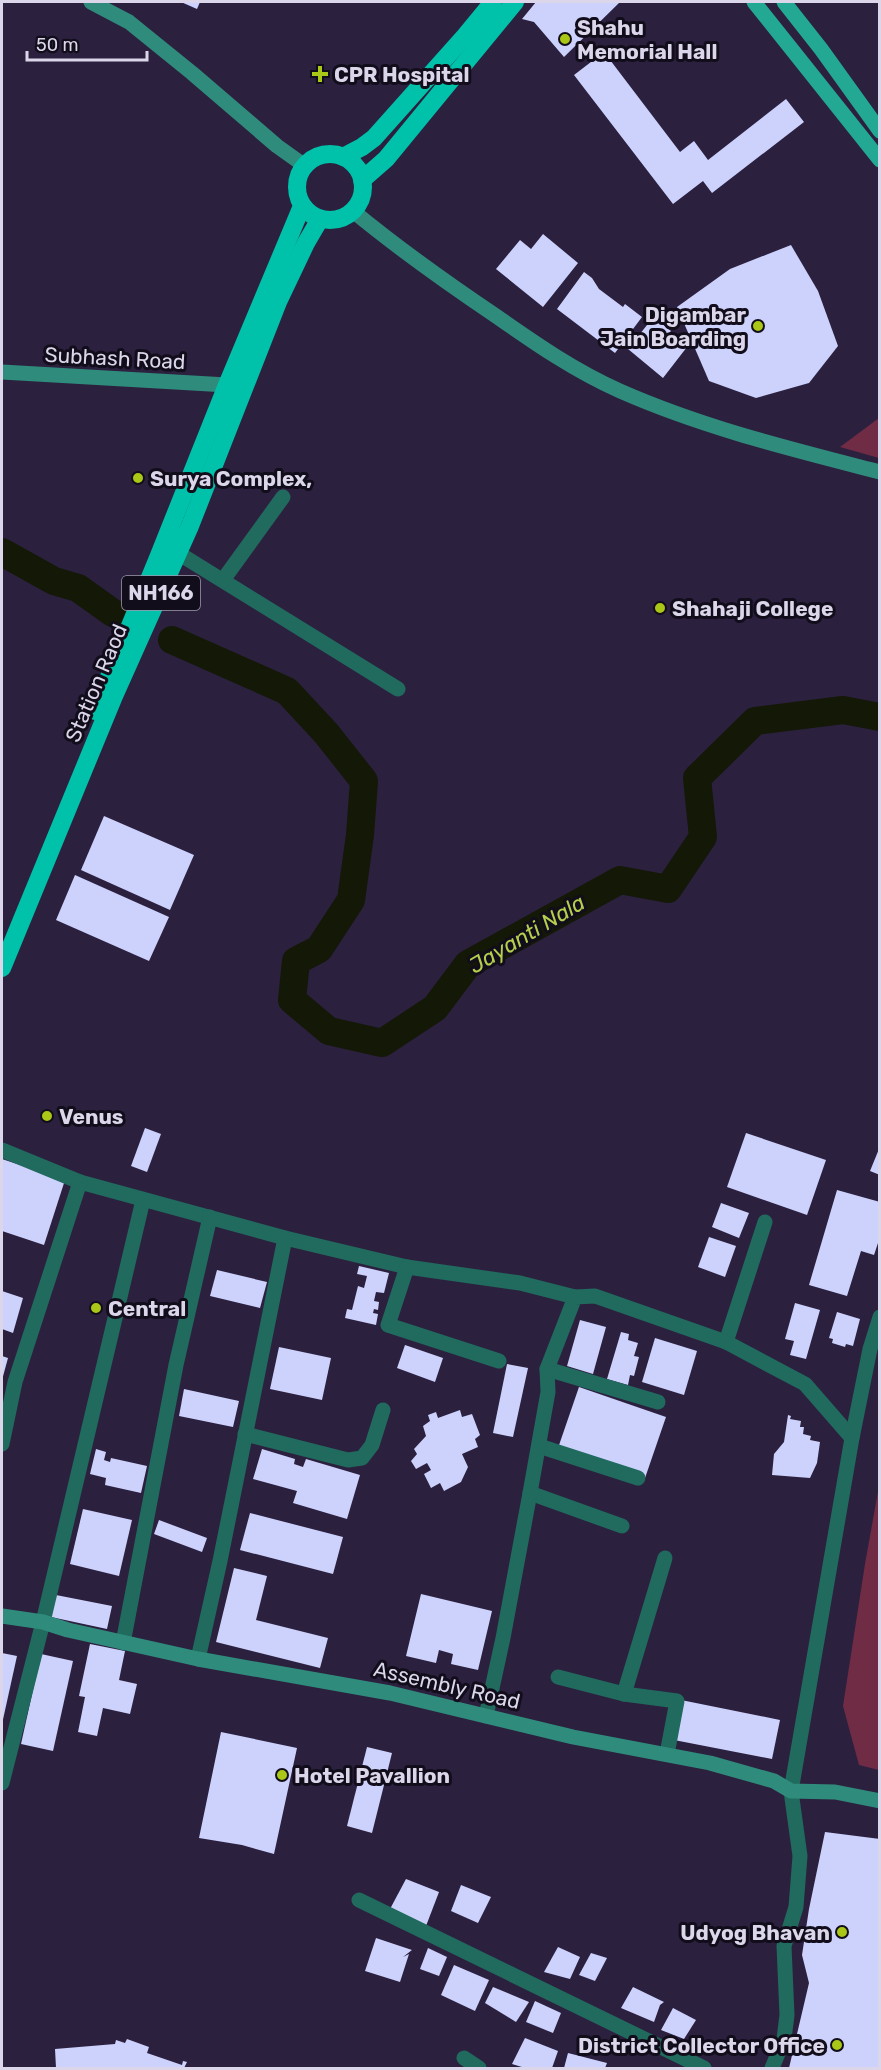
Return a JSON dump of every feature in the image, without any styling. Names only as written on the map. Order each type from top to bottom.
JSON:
[{"type":"highway","points":[[343,157],[374,138],[493,2]]},
{"type":"highway","points":[[362,180],[386,159],[515,2]]},
{"type":"highway","points":[[302,206],[309,214],[320,219],[342,218],[353,211],[363,192],[358,170],[352,162],[343,157],[333,154],[322,155],[304,166]]},
{"type":"highway","name":"NH166","points":[[2,937],[158,558],[226,385],[302,206],[297,185],[304,166]]},
{"type":"highway","name":"Station Raod","points":[[2,968],[114,696],[178,553],[278,302],[320,219]]},
{"type":"main road","points":[[754,2],[879,160]]},
{"type":"main road","points":[[784,2],[879,131]]},
{"type":"street","points":[[91,2],[129,22],[304,166]]},
{"type":"street","points":[[353,211],[535,344],[573,368],[619,391],[731,433],[879,472]]},
{"type":"street","name":"Subhash Road","points":[[2,372],[226,385]]},
{"type":"street","points":[[224,580],[283,497]]},
{"type":"street","points":[[178,553],[398,689]]},
{"type":"street","points":[[2,1150],[80,1182],[285,1238],[407,1268],[520,1283],[575,1297],[595,1296],[726,1342],[805,1384],[852,1438]]},
{"type":"street","points":[[2,1444],[15,1382],[80,1182]]},
{"type":"street","points":[[2,1783],[43,1622],[142,1200]]},
{"type":"street","points":[[123,1642],[176,1365],[210,1216]]},
{"type":"street","points":[[726,1342],[765,1222]]},
{"type":"street","points":[[198,1659],[285,1238]]},
{"type":"street","points":[[407,1268],[388,1325],[499,1362]]},
{"type":"street","points":[[486,1716],[539,1446],[548,1392],[548,1369],[575,1297]]},
{"type":"street","points":[[772,2068],[784,2039],[787,2015],[784,1946],[796,1907],[800,1856],[791,1791],[852,1438],[870,1349],[879,1317]]},
{"type":"street","points":[[548,1369],[658,1402]]},
{"type":"street","points":[[245,1434],[348,1460],[362,1458],[372,1445],[382,1410]]},
{"type":"street","points":[[539,1446],[638,1478]]},
{"type":"street","points":[[530,1493],[622,1526]]},
{"type":"street","points":[[624,1694],[665,1558]]},
{"type":"street","name":"Assembly Road","points":[[2,1616],[43,1622],[198,1659],[390,1693],[573,1737],[710,1763],[774,1781],[791,1791],[835,1792],[879,1801]]},
{"type":"street","points":[[558,1677],[624,1694],[677,1701],[667,1754]]},
{"type":"street","points":[[359,1900],[704,2068]]},
{"type":"street","points":[[464,2058],[479,2068]]},
{"type":"shaded area","points":[[879,418],[879,458],[840,447]]},
{"type":"shaded area","points":[[879,1486],[880,1770],[859,1765],[843,1706]]},
{"type":"building","points":[[181,2],[200,2],[197,9]]},
{"type":"building","name":"Shahu Memorial Hall","points":[[536,2],[620,2],[564,57],[534,22],[522,19]]},
{"type":"building","points":[[604,52],[680,152],[694,141],[708,160],[786,99],[804,122],[712,193],[703,181],[673,204],[574,75]]},
{"type":"building","points":[[543,234],[578,263],[543,307],[496,269],[520,240],[531,249]]},
{"type":"building","name":"Digambar Jain Boarding","points":[[791,245],[818,291],[838,346],[809,383],[756,398],[709,381],[677,307],[730,269]]},
{"type":"building","points":[[584,272],[592,278],[599,289],[623,307],[625,304],[642,317],[615,353],[557,309]]},
{"type":"building","points":[[650,309],[663,319],[661,323],[671,331],[669,333],[687,347],[663,378],[628,349],[651,320],[645,315]]},
{"type":"building","points":[[104,816],[194,855],[170,910],[81,870]]},
{"type":"building","points":[[75,875],[169,917],[149,961],[56,920]]},
{"type":"building","points":[[145,1128],[161,1134],[147,1172],[131,1166]]},
{"type":"building","points":[[746,1133],[826,1160],[807,1215],[727,1187]]},
{"type":"building","points":[[880,1149],[880,1175],[870,1171]]},
{"type":"building","points":[[2,1159],[65,1180],[44,1245],[2,1231]]},
{"type":"building","points":[[837,1190],[880,1202],[880,1237],[874,1255],[861,1251],[847,1296],[809,1285]]},
{"type":"building","points":[[721,1203],[749,1213],[739,1238],[712,1227]]},
{"type":"building","points":[[709,1237],[736,1246],[725,1277],[698,1267]]},
{"type":"building","points":[[359,1266],[389,1273],[384,1293],[376,1292],[374,1301],[379,1302],[378,1310],[374,1309],[373,1313],[378,1314],[376,1325],[345,1318],[347,1309],[352,1310],[358,1286],[364,1288],[367,1276],[357,1274]]},
{"type":"building","points":[[217,1270],[267,1282],[260,1308],[210,1296]]},
{"type":"building","points":[[2,1291],[23,1298],[13,1333],[2,1329]]},
{"type":"building","points":[[795,1303],[820,1310],[806,1359],[790,1355],[794,1341],[785,1339]]},
{"type":"building","points":[[837,1312],[860,1319],[853,1346],[846,1344],[845,1347],[832,1343],[833,1339],[829,1338]]},
{"type":"building","points":[[580,1320],[606,1327],[593,1374],[567,1366]]},
{"type":"building","points":[[621,1332],[629,1334],[628,1340],[638,1343],[634,1356],[639,1357],[634,1376],[630,1375],[628,1385],[607,1379]]},
{"type":"building","points":[[655,1338],[697,1351],[684,1395],[642,1382]]},
{"type":"building","points":[[405,1345],[443,1358],[435,1382],[397,1368]]},
{"type":"building","points":[[279,1347],[331,1358],[322,1400],[270,1389]]},
{"type":"building","points":[[2,1356],[8,1358],[2,1380]]},
{"type":"building","points":[[507,1364],[528,1368],[513,1437],[493,1433]]},
{"type":"building","points":[[579,1387],[666,1417],[645,1478],[558,1448]]},
{"type":"building","points":[[184,1389],[239,1401],[233,1427],[179,1416]]},
{"type":"building","points":[[460,1410],[462,1417],[472,1414],[480,1435],[475,1439],[478,1447],[462,1454],[468,1467],[461,1482],[444,1491],[440,1483],[431,1488],[424,1474],[431,1470],[427,1463],[416,1469],[411,1461],[417,1454],[414,1449],[426,1436],[423,1426],[430,1421],[428,1415],[436,1412],[438,1418]]},
{"type":"building","points":[[788,1415],[791,1416],[790,1419],[801,1421],[800,1427],[804,1427],[803,1434],[811,1436],[810,1440],[820,1442],[817,1463],[810,1478],[772,1475],[774,1454],[784,1442]]},
{"type":"building","points":[[96,1449],[106,1452],[104,1460],[110,1462],[111,1458],[147,1466],[141,1493],[105,1485],[106,1478],[90,1474]]},
{"type":"building","points":[[262,1449],[295,1459],[294,1464],[303,1467],[306,1459],[360,1475],[347,1519],[293,1503],[297,1491],[253,1479]]},
{"type":"building","points":[[83,1509],[132,1520],[119,1576],[70,1564]]},
{"type":"building","points":[[250,1513],[343,1537],[333,1574],[240,1550]]},
{"type":"building","points":[[159,1520],[207,1538],[202,1552],[154,1534]]},
{"type":"building","points":[[234,1568],[267,1576],[256,1620],[328,1638],[320,1668],[216,1642]]},
{"type":"building","points":[[421,1594],[492,1611],[478,1670],[451,1664],[453,1654],[439,1650],[436,1663],[406,1656]]},
{"type":"building","points":[[56,1595],[112,1606],[107,1629],[51,1617]]},
{"type":"building","points":[[90,1644],[125,1651],[119,1680],[137,1684],[130,1714],[103,1708],[97,1736],[78,1732],[85,1697],[79,1696]]},
{"type":"building","points":[[2,1653],[17,1656],[2,1724]]},
{"type":"building","points":[[41,1654],[73,1661],[53,1751],[21,1744]]},
{"type":"building","points":[[681,1700],[780,1720],[772,1759],[674,1740]]},
{"type":"building","points":[[221,1732],[297,1748],[274,1854],[242,1845],[199,1838]]},
{"type":"building","points":[[367,1747],[392,1753],[372,1833],[347,1826]]},
{"type":"building","name":"Udyog Bhavan","points":[[825,1832],[880,1839],[880,2068],[789,2068],[809,1983],[802,1955]]},
{"type":"building","points":[[406,1879],[439,1892],[426,1926],[390,1909]]},
{"type":"building","points":[[461,1885],[491,1897],[478,1923],[451,1911]]},
{"type":"building","points":[[376,1938],[412,1950],[403,1957],[409,1954],[400,1982],[365,1971]]},
{"type":"building","points":[[558,1947],[580,1957],[570,1979],[544,1972]]},
{"type":"building","points":[[428,1948],[447,1957],[439,1976],[420,1969]]},
{"type":"building","points":[[591,1953],[607,1958],[595,1981],[579,1975]]},
{"type":"building","points":[[454,1965],[489,1980],[475,2011],[441,1995]]},
{"type":"building","points":[[493,1987],[529,2002],[516,2022],[485,2003]]},
{"type":"building","points":[[633,1987],[664,2002],[660,2005],[654,2022],[621,2008]]},
{"type":"building","points":[[535,2001],[561,2013],[553,2033],[526,2022]]},
{"type":"building","points":[[673,2008],[696,2020],[684,2039],[661,2030]]},
{"type":"building","points":[[525,2038],[558,2051],[552,2068],[525,2068],[512,2064]]},
{"type":"building","points":[[127,2039],[149,2047],[147,2053],[182,2065],[183,2061],[187,2062],[184,2068],[56,2068],[55,2049],[115,2044],[116,2040],[125,2043]]},
{"type":"building","points":[[568,2053],[607,2063],[605,2068],[564,2068]]},
{"type":"waterway","name":"Jayanti Nala","points":[[2,552],[54,581],[78,588],[113,613]]},
{"type":"waterway","name":"Jayanti Nala","points":[[172,640],[287,691],[326,733],[364,781],[360,835],[351,900],[319,949],[296,961],[292,1000],[329,1031],[382,1043],[435,1008],[468,964],[620,880],[668,889],[703,837],[697,778],[755,721],[843,710],[880,717]]},
{"type":"place","name":"Shahu Memorial Hall","points":[[565,39]]},
{"type":"place","name":"CPR Hospital","points":[[320,74]]},
{"type":"place","name":"Digambar Jain Boarding","points":[[758,326]]},
{"type":"place","name":"Surya Complex,","points":[[138,478]]},
{"type":"place","name":"Shahaji College","points":[[660,608]]},
{"type":"place","name":"Venus","points":[[47,1116]]},
{"type":"place","name":"Central","points":[[96,1308]]},
{"type":"place","name":"Hotel Pavallion","points":[[282,1775]]},
{"type":"place","name":"Udyog Bhavan","points":[[842,1932]]},
{"type":"place","name":"District Collector Office","points":[[837,2045]]}]
